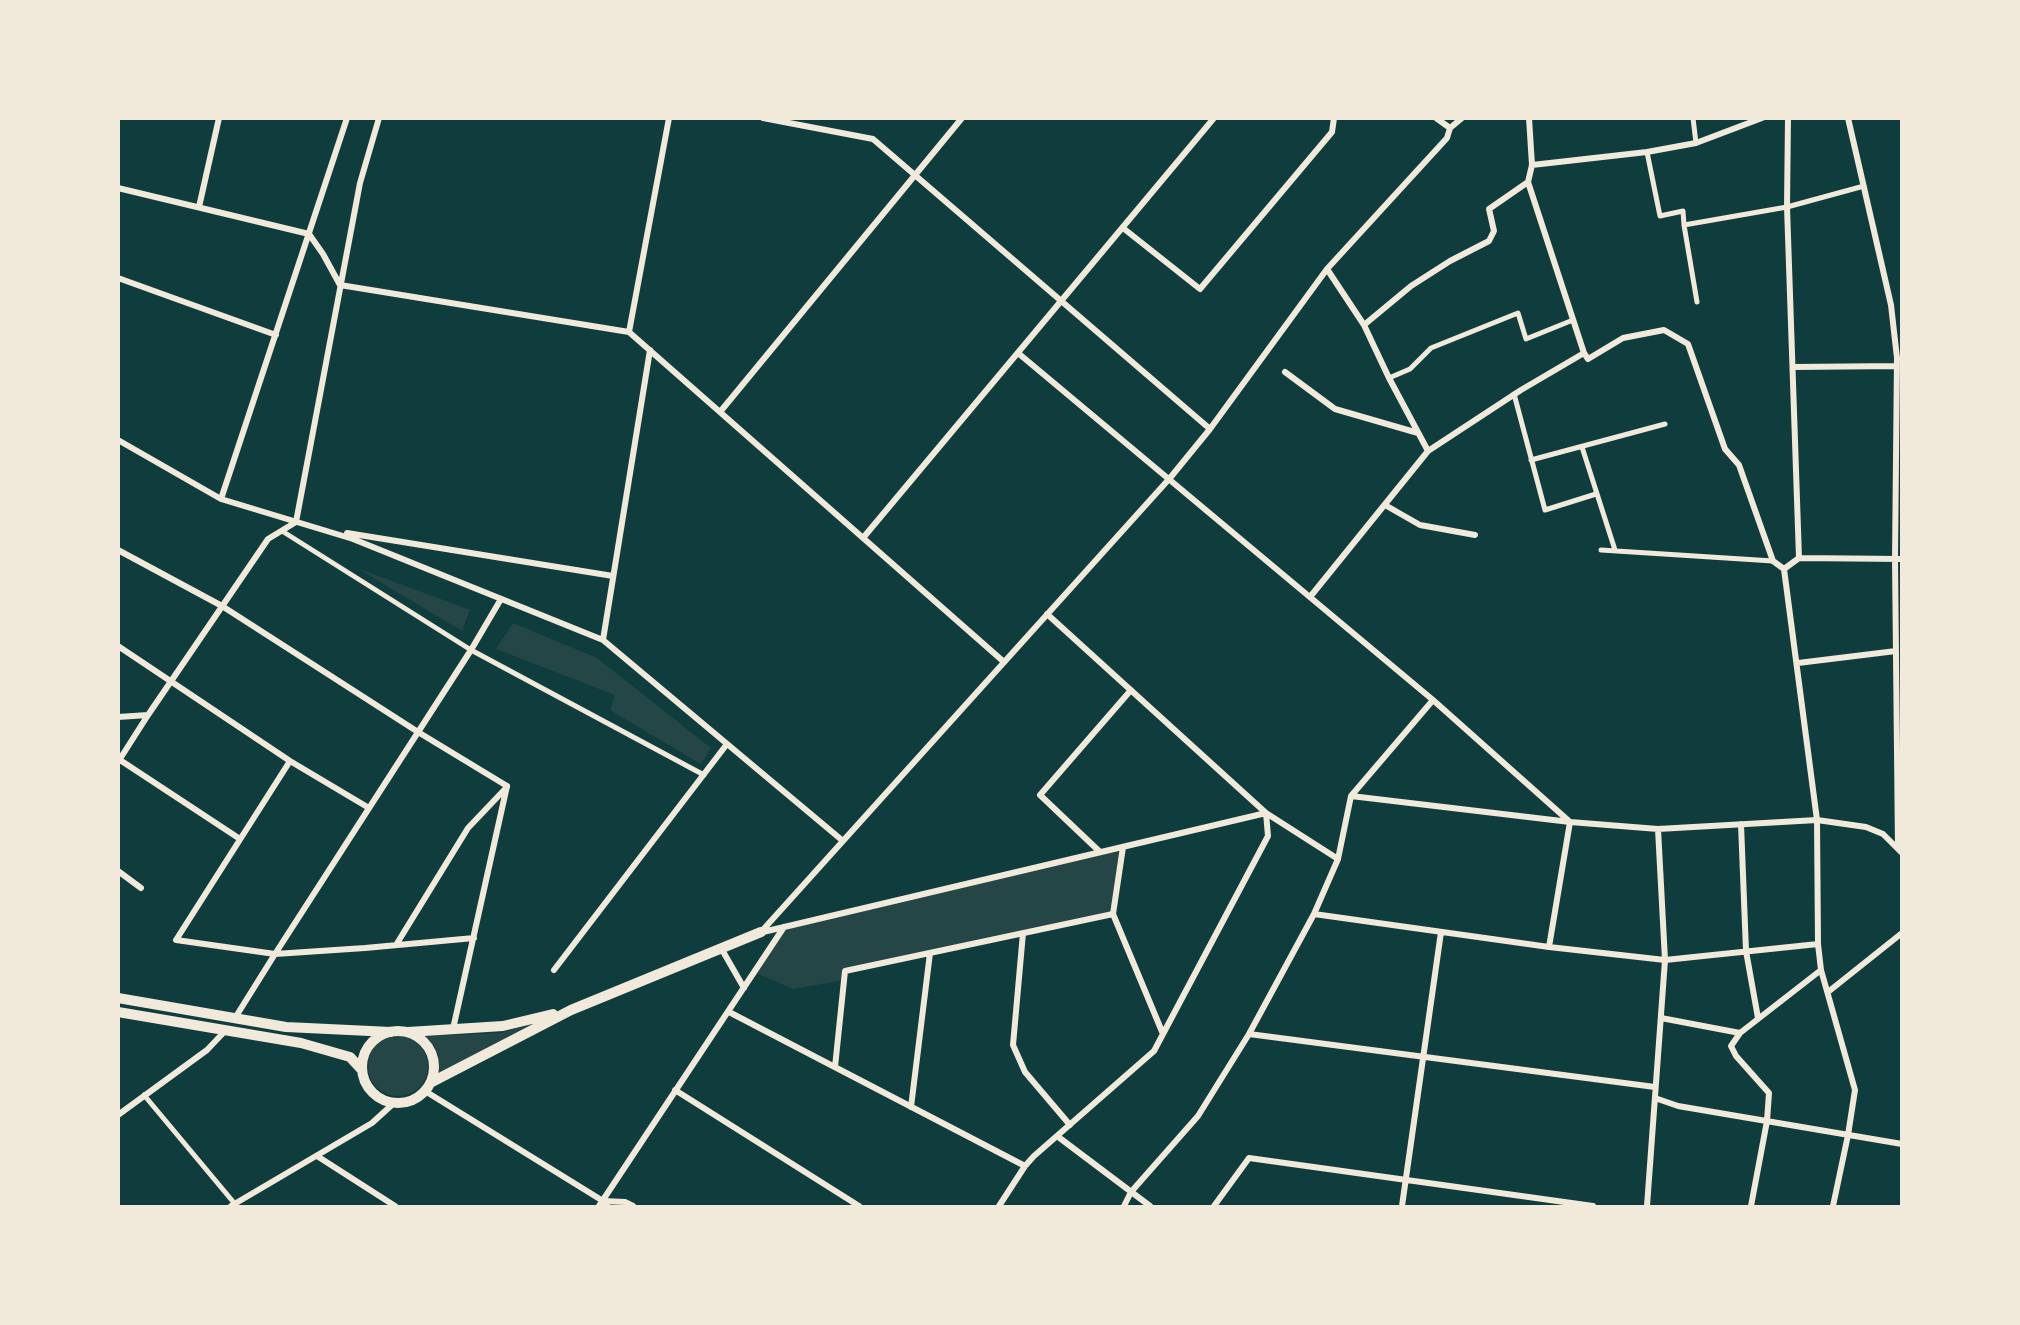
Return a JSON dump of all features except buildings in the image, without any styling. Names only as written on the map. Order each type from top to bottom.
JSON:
[{"type":"street","points":[[199,207],[219,118]]},
{"type":"street","points":[[221,500],[347,118]]},
{"type":"street","points":[[240,839],[119,761],[268,539],[296,522],[360,183],[379,118]]},
{"type":"street","points":[[628,332],[669,118]]},
{"type":"street","points":[[763,118],[873,139],[1210,429]]},
{"type":"street","points":[[720,412],[962,118]]},
{"type":"street","points":[[863,538],[1214,118]]},
{"type":"street","points":[[1123,228],[1200,289],[1332,132],[1334,118]]},
{"type":"street","points":[[1436,118],[1450,128]]},
{"type":"street","points":[[761,932],[1170,478],[1210,429],[1327,268],[1447,138],[1450,128],[1462,118]]},
{"type":"street","points":[[1529,118],[1532,165],[1528,182],[1584,353],[1588,359],[1623,338],[1664,330],[1688,344],[1725,449],[1739,465],[1773,561]]},
{"type":"street","points":[[1693,118],[1696,144]]},
{"type":"street","points":[[1532,165],[1696,144],[1762,118]]},
{"type":"street","points":[[1788,118],[1787,207],[1799,558]]},
{"type":"street","points":[[1848,118],[1891,305],[1899,358],[1897,366],[1896,651],[1900,851]]},
{"type":"street","points":[[1647,152],[1660,216],[1683,211],[1697,302]]},
{"type":"street","points":[[1365,325],[1411,286],[1450,261],[1489,241],[1494,231],[1489,209],[1528,182]]},
{"type":"street","points":[[1684,225],[1787,207],[1864,186]]},
{"type":"street","points":[[118,188],[309,234],[340,285]]},
{"type":"street","points":[[1327,268],[1365,325],[1389,378],[1428,450]]},
{"type":"street","points":[[118,278],[276,335]]},
{"type":"street","points":[[340,285],[628,332],[1004,662]]},
{"type":"street","points":[[1389,378],[1410,369],[1431,348],[1518,314],[1526,339],[1573,320]]},
{"type":"street","points":[[603,640],[650,350]]},
{"type":"street","points":[[1018,353],[1433,700],[1570,822]]},
{"type":"street","points":[[1310,597],[1428,450],[1514,394],[1584,353]]},
{"type":"street","points":[[1793,368],[1897,366]]},
{"type":"street","points":[[1285,372],[1335,409],[1418,433]]},
{"type":"street","points":[[1514,394],[1545,510],[1596,494]]},
{"type":"street","points":[[1531,460],[1665,424]]},
{"type":"street","points":[[118,440],[221,500],[352,539],[603,640],[843,841]]},
{"type":"street","points":[[1581,447],[1615,550]]},
{"type":"street","points":[[1384,504],[1420,525],[1474,534]]},
{"type":"street","points":[[322,530],[613,576]]},
{"type":"street","points":[[282,531],[471,650],[704,775]]},
{"type":"street","points":[[118,550],[222,606],[418,732],[507,786]]},
{"type":"street","points":[[1601,550],[1773,561],[1784,569],[1817,820],[1818,944],[1821,970],[1855,1090],[1833,1206]]},
{"type":"street","points":[[1784,569],[1799,558],[1898,559]]},
{"type":"street","points":[[235,1018],[471,650],[501,599]]},
{"type":"street","points":[[1047,614],[1266,813],[1338,859]]},
{"type":"street","points":[[118,646],[290,761],[369,808]]},
{"type":"street","points":[[1798,663],[1896,651]]},
{"type":"street","points":[[1100,852],[1040,795],[1131,690]]},
{"type":"street","points":[[1124,1206],[1131,1192],[1198,1116],[1249,1034],[1314,915],[1338,859],[1350,796],[1433,700]]},
{"type":"street","points":[[118,717],[148,715]]},
{"type":"street","points":[[554,970],[727,744]]},
{"type":"street","points":[[290,761],[176,940],[274,954],[474,938]]},
{"type":"street","points":[[453,1029],[507,786]]},
{"type":"street","points":[[396,945],[468,828],[507,786]]},
{"type":"street","points":[[1350,796],[1570,822],[1658,829],[1817,820],[1866,827],[1883,834],[1900,851]]},
{"type":"street","points":[[391,1032],[373,1041],[362,1059],[364,1080],[375,1096],[384,1101],[406,1102],[416,1098],[428,1087],[571,1010],[761,932],[1266,813]]},
{"type":"street","points":[[999,1206],[1025,1166],[1154,1051],[1268,836],[1266,813]]},
{"type":"street","points":[[1550,947],[1570,822]]},
{"type":"street","points":[[1741,825],[1746,951],[1758,1018]]},
{"type":"street","points":[[1647,1206],[1665,960],[1658,829]]},
{"type":"street","points":[[1123,847],[1113,914],[1163,1034]]},
{"type":"street","points":[[118,871],[141,888]]},
{"type":"street","points":[[835,1067],[845,971],[1113,914]]},
{"type":"street","points":[[1314,915],[1665,960],[1818,944]]},
{"type":"street","points":[[603,1205],[675,1090],[784,927]]},
{"type":"street","points":[[1402,1206],[1442,932]]},
{"type":"street","points":[[1023,933],[1013,1045],[1026,1072],[1070,1125]]},
{"type":"street","points":[[1828,992],[1902,933]]},
{"type":"street","points":[[721,948],[744,988]]},
{"type":"street","points":[[911,1107],[930,953]]},
{"type":"street","points":[[1751,1206],[1767,1121],[1768,1093],[1736,1056],[1731,1046],[1740,1033],[1821,970]]},
{"type":"street","points":[[118,998],[286,1027],[391,1032],[503,1026],[571,1010]]},
{"type":"street","points":[[118,1012],[301,1043],[350,1057],[362,1070]]},
{"type":"street","points":[[729,1012],[1025,1166]]},
{"type":"street","points":[[1661,1018],[1740,1033]]},
{"type":"street","points":[[118,1115],[207,1050],[226,1030]]},
{"type":"street","points":[[404,1032],[421,1040],[432,1056],[434,1065],[428,1087]]},
{"type":"street","points":[[1249,1034],[1655,1087]]},
{"type":"street","points":[[428,1087],[603,1205],[625,1202],[633,1206]]},
{"type":"street","points":[[675,1090],[859,1206]]},
{"type":"street","points":[[144,1095],[233,1205],[372,1123],[394,1103]]},
{"type":"street","points":[[1655,1098],[1678,1106],[1902,1144]]},
{"type":"street","points":[[1058,1136],[1150,1206]]},
{"type":"street","points":[[317,1156],[395,1206]]},
{"type":"street","points":[[1214,1206],[1249,1158],[1593,1206]]},
{"type":"shaded area","points":[[357,568],[470,610],[462,631]]},
{"type":"shaded area","points":[[513,623],[597,658],[711,748],[701,764],[610,710],[615,695],[496,649]]},
{"type":"shaded area","points":[[1123,847],[1113,914],[846,971],[844,980],[793,989],[754,972],[784,927]]},
{"type":"shaded area","points":[[536,1023],[438,1077],[438,1055],[426,1036],[500,1033]]},
{"type":"shaded area","points":[[398,1036],[415,1041],[423,1049],[428,1066],[423,1083],[415,1091],[398,1096],[381,1091],[373,1083],[368,1066],[373,1049],[381,1041]]}]
